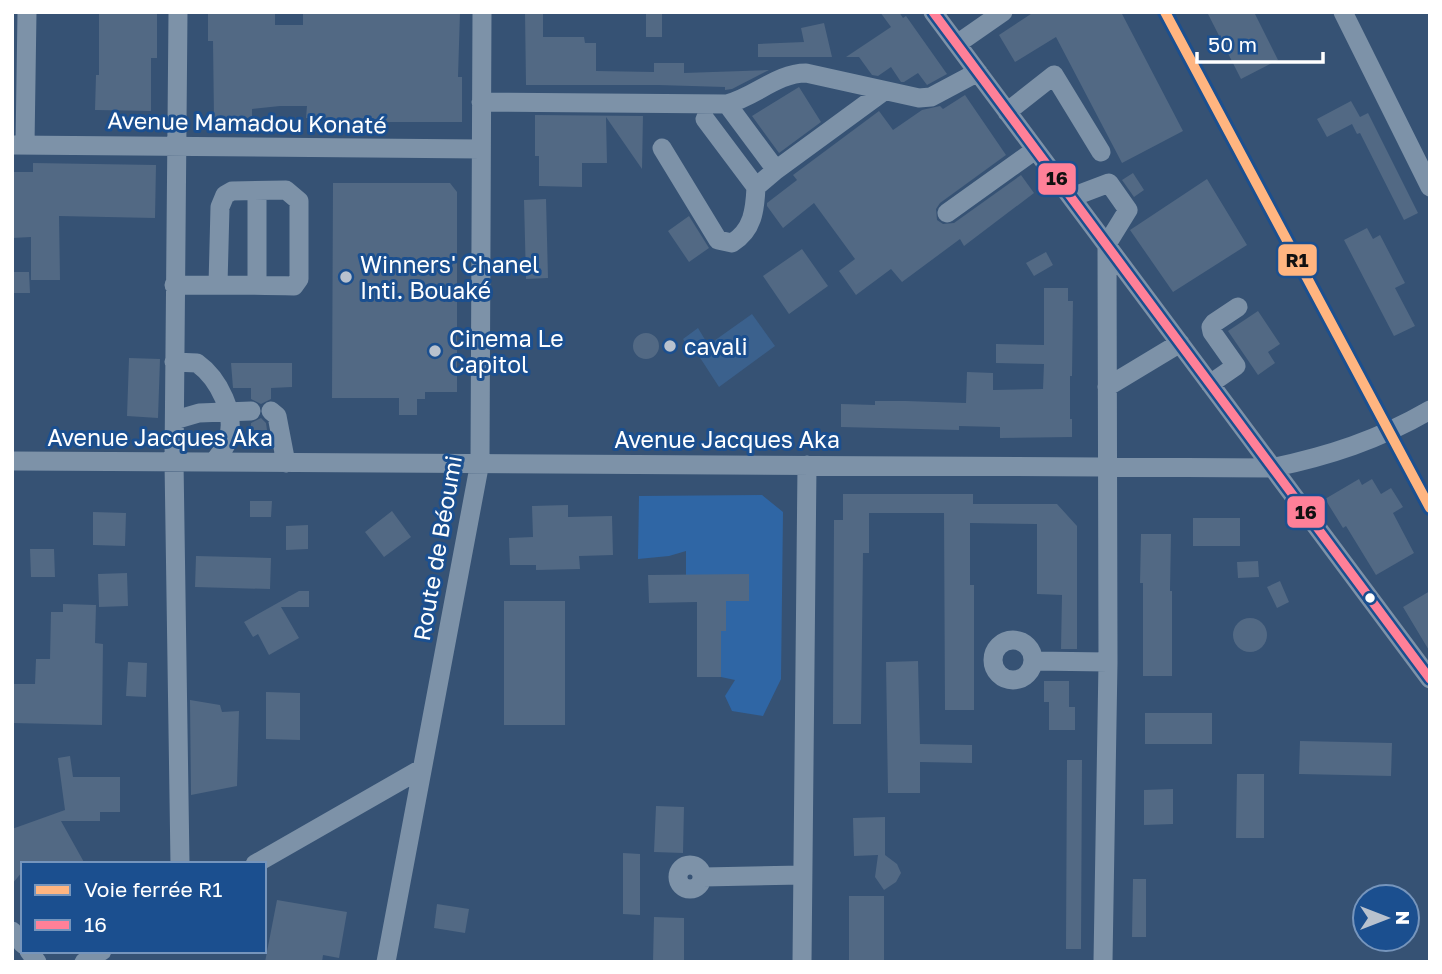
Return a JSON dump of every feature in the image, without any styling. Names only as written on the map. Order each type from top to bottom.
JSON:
[{"type":"street","points":[[19,145],[27,12]]},
{"type":"street","points":[[178,12],[174,461],[180,862]]},
{"type":"street","name":"Route de Béoumi","points":[[386,962],[480,462],[482,12]]},
{"type":"street","points":[[933,12],[1430,679]]},
{"type":"street","points":[[957,44],[1003,12]]},
{"type":"street","points":[[1343,12],[1430,187]]},
{"type":"street","points":[[481,102],[727,104],[748,98],[794,73],[806,73],[919,98],[931,97],[978,72]]},
{"type":"street","points":[[1007,112],[1054,75],[1101,152]]},
{"type":"street","points":[[756,187],[884,91]]},
{"type":"street","points":[[727,104],[776,170]]},
{"type":"street","points":[[662,148],[718,240],[732,243],[741,238],[755,211],[756,187],[705,119]]},
{"type":"street","name":"Avenue Mamadou Konaté","points":[[19,145],[481,149]]},
{"type":"street","points":[[947,213],[1035,150]]},
{"type":"street","points":[[1072,197],[1109,183],[1128,210],[1107,244],[1108,662],[1103,962]]},
{"type":"street","points":[[174,285],[294,286],[299,279],[299,201],[286,190],[232,191],[225,195],[220,207],[218,285]]},
{"type":"street","points":[[257,191],[257,285]]},
{"type":"street","points":[[1210,384],[1236,366],[1211,327],[1238,307]]},
{"type":"street","points":[[1107,387],[1180,343]]},
{"type":"street","points":[[174,362],[197,363],[216,381],[228,411],[228,442],[215,461]]},
{"type":"street","name":"Avenue Jacques Aka","points":[[12,461],[1271,468],[1363,443],[1390,433],[1430,410]]},
{"type":"street","points":[[175,420],[199,413],[228,411],[261,411],[277,416],[286,463]]},
{"type":"street","points":[[802,962],[807,465]]},
{"type":"street","points":[[1034,661],[1108,662]]},
{"type":"street","points":[[258,862],[421,769]]},
{"type":"street","points":[[703,877],[802,875]]},
{"type":"shaded area","points":[[752,314],[775,346],[719,387],[697,353]]},
{"type":"shaded area","points":[[698,328],[707,343],[692,353],[683,339]]},
{"type":"shaded area","points":[[762,495],[783,512],[781,679],[763,716],[732,711],[725,696],[735,680],[721,677],[721,631],[726,601],[749,601],[749,575],[686,575],[686,551],[669,556],[638,559],[639,496]]},
{"type":"building","points":[[99,12],[157,12],[157,58],[151,58],[151,111],[95,110],[96,75],[99,75]]},
{"type":"building","points":[[208,12],[275,12],[275,25],[303,25],[303,12],[460,12],[458,77],[462,77],[462,122],[338,122],[338,119],[306,118],[307,106],[252,109],[252,118],[214,119],[213,41],[208,41]]},
{"type":"building","points":[[525,12],[543,12],[543,37],[584,37],[585,43],[596,43],[596,71],[654,72],[654,63],[684,63],[684,73],[769,70],[725,90],[725,87],[658,85],[526,85]]},
{"type":"building","points":[[646,12],[662,12],[662,37],[646,37]]},
{"type":"building","points":[[880,12],[899,12],[903,18],[906,16],[947,74],[927,85],[918,73],[901,82],[891,67],[878,76],[872,75],[859,57],[846,57],[891,27]]},
{"type":"building","points":[[1034,12],[1121,12],[1183,131],[1122,163],[1056,37],[1015,62],[999,35]]},
{"type":"building","points":[[1207,12],[1254,12],[1278,60],[1241,79]]},
{"type":"building","points":[[824,23],[832,57],[758,57],[758,44],[804,42],[801,28]]},
{"type":"building","points":[[799,87],[821,122],[779,153],[752,116]]},
{"type":"building","points":[[965,95],[1006,155],[940,203],[936,209],[937,220],[943,224],[954,223],[1021,175],[1034,193],[964,246],[960,239],[902,282],[891,269],[856,295],[839,271],[855,259],[814,203],[783,228],[767,203],[797,180],[793,175],[879,111],[893,130],[922,110],[940,106],[943,109]]},
{"type":"building","points":[[1351,101],[1360,117],[1368,113],[1418,213],[1404,220],[1360,133],[1357,134],[1352,124],[1327,137],[1317,119]]},
{"type":"building","points":[[535,115],[643,116],[642,169],[606,117],[607,163],[582,163],[582,187],[539,186],[539,156],[535,156]]},
{"type":"building","points":[[33,163],[156,165],[155,218],[59,216],[60,280],[31,280],[31,237],[12,238],[12,172],[33,172]]},
{"type":"building","points":[[1133,173],[1144,190],[1134,197],[1122,180]]},
{"type":"building","points":[[1207,179],[1247,245],[1173,292],[1130,230]]},
{"type":"building","points":[[333,183],[450,183],[457,192],[457,392],[425,392],[425,399],[417,399],[417,415],[399,415],[399,398],[332,398]]},
{"type":"building","points":[[546,199],[548,278],[526,279],[524,200]]},
{"type":"building","points":[[689,216],[709,248],[689,262],[668,231]]},
{"type":"building","points":[[1367,228],[1373,239],[1380,235],[1405,283],[1395,288],[1415,326],[1394,336],[1344,240]]},
{"type":"building","points":[[802,249],[828,286],[789,314],[763,276]]},
{"type":"building","points":[[1046,252],[1053,265],[1034,276],[1026,263]]},
{"type":"building","points":[[12,272],[29,272],[30,293],[12,293]]},
{"type":"building","points":[[1044,288],[1068,288],[1068,301],[1073,301],[1070,376],[1072,437],[1000,438],[1000,427],[959,426],[959,430],[841,427],[841,404],[875,405],[875,401],[966,403],[967,372],[993,373],[993,390],[1043,389],[1044,364],[996,363],[996,344],[1044,345]]},
{"type":"building","points":[[1258,311],[1280,344],[1268,352],[1275,363],[1258,375],[1228,331]]},
{"type":"building","points":[[646,333],[656,336],[659,346],[656,356],[646,359],[636,356],[633,346],[636,336]]},
{"type":"building","points":[[129,358],[160,359],[158,418],[127,416]]},
{"type":"building","points":[[231,363],[292,363],[292,387],[271,388],[271,399],[261,404],[251,399],[251,388],[233,388]]},
{"type":"building","points":[[261,418],[266,423],[267,430],[251,430],[251,423]]},
{"type":"building","points":[[1359,479],[1362,485],[1372,479],[1381,494],[1391,488],[1403,507],[1393,513],[1414,553],[1376,575],[1346,526],[1343,528],[1325,499]]},
{"type":"building","points":[[843,494],[973,494],[973,504],[1057,504],[1077,526],[1077,649],[1061,649],[1062,595],[1037,594],[1037,524],[970,523],[970,585],[974,585],[974,710],[945,710],[944,513],[869,513],[869,553],[863,553],[861,724],[833,724],[834,520],[843,520]]},
{"type":"building","points":[[250,501],[272,501],[271,517],[250,517]]},
{"type":"building","points":[[568,505],[568,517],[612,516],[613,555],[579,556],[580,569],[536,570],[536,565],[510,565],[509,538],[533,537],[532,506]]},
{"type":"building","points":[[392,511],[411,537],[384,557],[365,532]]},
{"type":"building","points":[[93,512],[126,513],[125,546],[93,545]]},
{"type":"building","points":[[1193,518],[1240,518],[1240,546],[1193,546]]},
{"type":"building","points":[[308,525],[308,549],[286,550],[286,526]]},
{"type":"building","points":[[1141,534],[1171,534],[1172,676],[1143,676]]},
{"type":"building","points":[[30,549],[54,549],[55,577],[31,577]]},
{"type":"building","points":[[196,556],[271,558],[270,589],[195,587]]},
{"type":"building","points":[[1258,561],[1259,577],[1238,578],[1237,562]]},
{"type":"building","points":[[127,573],[128,606],[99,607],[98,574]]},
{"type":"building","points":[[749,574],[749,601],[726,601],[726,631],[721,631],[721,677],[697,677],[697,602],[649,603],[648,575]]},
{"type":"building","points":[[1280,581],[1289,602],[1277,608],[1267,587]]},
{"type":"building","points":[[299,591],[309,591],[309,607],[281,607],[299,638],[269,655],[258,634],[253,637],[244,622]]},
{"type":"building","points":[[1430,591],[1430,652],[1403,607]]},
{"type":"building","points":[[504,601],[565,601],[565,725],[504,725]]},
{"type":"building","points":[[63,604],[96,605],[95,643],[103,644],[102,725],[12,723],[12,684],[35,684],[36,659],[50,659],[51,612],[63,612]]},
{"type":"building","points":[[1250,618],[1262,623],[1267,635],[1262,647],[1250,652],[1238,647],[1233,635],[1238,623]]},
{"type":"building","points":[[918,661],[920,744],[972,745],[972,763],[920,762],[920,793],[888,793],[886,662]]},
{"type":"building","points":[[128,662],[147,663],[146,697],[126,696]]},
{"type":"building","points":[[1044,681],[1069,681],[1069,707],[1075,707],[1075,730],[1049,730],[1049,702],[1044,702]]},
{"type":"building","points":[[266,692],[300,693],[300,740],[266,739]]},
{"type":"building","points":[[190,700],[220,705],[222,712],[239,711],[237,786],[191,795]]},
{"type":"building","points":[[1145,713],[1212,713],[1212,744],[1145,744]]},
{"type":"building","points":[[1300,741],[1392,743],[1391,776],[1299,774]]},
{"type":"building","points":[[70,756],[73,777],[120,777],[120,812],[100,812],[100,821],[61,821],[84,862],[21,862],[21,873],[12,884],[12,829],[65,810],[58,758]]},
{"type":"building","points":[[1067,760],[1082,760],[1081,949],[1066,949]]},
{"type":"building","points":[[1237,774],[1264,774],[1264,838],[1236,838]]},
{"type":"building","points":[[1173,789],[1173,824],[1144,825],[1144,790]]},
{"type":"building","points":[[656,806],[684,807],[683,853],[654,852]]},
{"type":"building","points":[[885,817],[885,855],[897,864],[901,873],[896,882],[884,890],[875,877],[878,855],[854,856],[853,818]]},
{"type":"building","points":[[623,853],[640,854],[640,915],[623,914]]},
{"type":"building","points":[[1133,879],[1146,879],[1146,937],[1132,937]]},
{"type":"building","points":[[849,896],[884,896],[884,962],[849,962]]},
{"type":"building","points":[[277,900],[347,912],[339,958],[323,955],[322,962],[265,962]]},
{"type":"building","points":[[437,904],[469,909],[465,933],[434,928]]},
{"type":"building","points":[[654,917],[684,918],[684,962],[653,962]]},
{"type":"railway","points":[[1165,12],[1430,508]]},
{"type":"rail line","name":"R1","points":[[1165,12],[1430,508]]},
{"type":"transit line","name":"16","points":[[933,12],[1430,679]]},
{"type":"place","name":"Winners' Chanel Inti. Bouaké","points":[[346,277]]},
{"type":"place","name":"cavali","points":[[670,346]]},
{"type":"place","name":"Cinema Le Capitol","points":[[435,351]]}]
